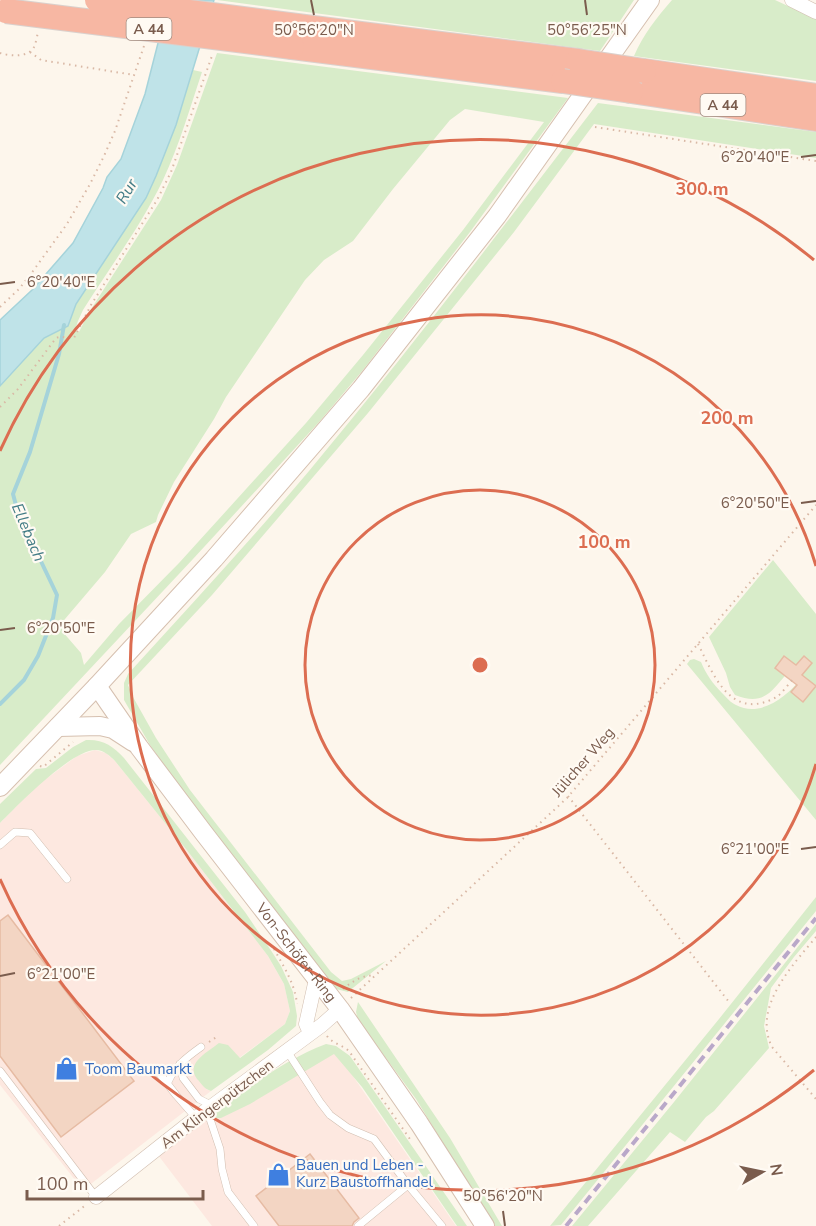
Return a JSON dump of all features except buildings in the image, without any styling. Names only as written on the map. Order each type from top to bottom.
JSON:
[{"type":"highway","name":"A 44","points":[[97,0],[563,81],[816,119]]},
{"type":"highway","name":"A 44","points":[[3,10],[578,61],[816,96]]},
{"type":"main road","points":[[0,787],[214,559],[361,389],[497,216],[650,0]]},
{"type":"main road","name":"Von-Schöfer-Ring","points":[[97,686],[139,747],[340,1009],[485,1226]]},
{"type":"main road","points":[[58,727],[84,725],[113,729],[139,747]]},
{"type":"street","points":[[792,0],[816,12]]},
{"type":"street","points":[[316,979],[306,1023],[316,1029]]},
{"type":"street","name":"Am Klingerpützchen","points":[[96,1197],[340,1009]]},
{"type":"lane","points":[[0,845],[15,832],[30,833],[67,879]]},
{"type":"lane","points":[[168,1083],[172,1072],[199,1049],[192,1043]]},
{"type":"lane","points":[[287,1051],[330,1114],[348,1128],[374,1139],[442,1226]]},
{"type":"lane","points":[[180,1064],[183,1078],[206,1111],[220,1149],[228,1192],[254,1226]]},
{"type":"lane","points":[[156,1069],[176,1095],[206,1111]]},
{"type":"lane","points":[[0,1071],[96,1197]]},
{"type":"lane","points":[[357,1226],[408,1185]]},
{"type":"path","points":[[0,53],[9,56],[30,52],[34,48],[39,29]]},
{"type":"path","points":[[0,307],[33,272],[73,214],[115,131],[145,44]]},
{"type":"path","points":[[30,52],[41,60],[134,75]]},
{"type":"path","points":[[0,407],[18,389],[56,338],[59,336],[74,338],[91,305],[157,200],[171,172],[213,53]]},
{"type":"path","points":[[595,128],[816,161]]},
{"type":"path","name":"Jülicher Weg","points":[[340,1009],[568,796],[816,505]]},
{"type":"path","points":[[698,644],[718,682],[741,703],[768,701],[778,696],[794,678]]},
{"type":"path","points":[[29,757],[37,765],[43,767],[70,744],[80,739]]},
{"type":"path","points":[[568,796],[729,1002]]},
{"type":"path","points":[[816,937],[777,987],[770,1006],[767,1025],[772,1047],[816,1100]]},
{"type":"path","points":[[272,946],[289,977],[296,994],[297,1006],[309,1008]]},
{"type":"path","points":[[316,1029],[330,1041],[350,1051],[417,1148]]},
{"type":"path","points":[[58,1226],[96,1197]]},
{"type":"shaded area","points":[[95,750],[106,753],[115,761],[268,956],[284,984],[290,1011],[285,1024],[239,1058],[228,1046],[206,1089],[211,1091],[83,1190],[0,1085],[0,823],[35,787],[77,756]]},
{"type":"shaded area","points":[[337,1053],[456,1226],[212,1226],[158,1155],[217,1111],[316,1060]]},
{"type":"green space","points":[[217,0],[634,0],[600,51]]},
{"type":"green space","points":[[672,0],[775,0],[816,19],[816,81],[634,56],[651,26]]},
{"type":"green space","points":[[217,53],[568,98],[470,232],[363,370],[320,421],[0,765],[0,386],[44,338],[68,326],[76,304],[146,198],[176,125],[193,70],[202,72],[169,167],[135,230],[83,310],[75,330],[79,332],[88,314],[161,200],[177,165]],"holes":[[[465,109],[544,122],[463,230],[306,423],[179,563],[119,624],[84,665],[81,653],[62,631],[65,619],[105,572],[131,534],[156,522],[174,482],[226,397],[305,280],[324,260],[353,241],[450,120]]]},
{"type":"green space","points":[[598,103],[816,132],[816,158],[594,124],[514,232],[368,413],[212,595],[128,685],[156,738],[190,790],[331,972],[342,981],[351,979],[386,961],[348,992],[336,989],[216,838],[150,745],[124,700],[124,683],[128,674],[265,522],[346,426]]},
{"type":"green space","points":[[773,560],[816,614],[816,820],[687,664],[694,659],[701,662],[707,675],[719,690],[732,703],[745,708],[754,709],[772,704],[801,679],[790,670],[773,690],[761,698],[745,698],[735,695],[709,637]]},
{"type":"green space","points":[[86,740],[107,744],[124,758],[245,912],[281,966],[293,992],[297,1016],[296,1026],[268,1050],[211,1091],[203,1086],[194,1073],[199,1058],[219,1043],[228,1045],[240,1058],[285,1024],[290,1011],[284,984],[268,956],[186,849],[115,761],[99,750],[86,752],[60,768],[0,823],[0,804],[36,769],[46,768]]},
{"type":"green space","points":[[816,897],[816,911],[561,1225],[550,1226],[719,1019]]},
{"type":"green space","points":[[816,924],[816,931],[771,988],[764,1026],[769,1048],[685,1142],[670,1132],[588,1226],[572,1226],[674,1102]]},
{"type":"green space","points":[[358,1002],[450,1138],[502,1226],[494,1226],[416,1099],[358,1020],[356,1012]]},
{"type":"green space","points":[[326,1044],[336,1046],[350,1056],[467,1226],[457,1226],[362,1087],[334,1054],[250,1104],[221,1118],[208,1116],[280,1067]]},
{"type":"water","name":"Rur","points":[[169,0],[214,0],[176,125],[156,176],[146,198],[76,304],[68,326],[44,338],[0,386],[0,320],[32,290],[73,243],[107,177],[121,159],[145,94]]},
{"type":"waterway","name":"Ellebach","points":[[0,704],[24,680],[38,656],[53,618],[57,595],[18,513],[13,494],[30,452],[59,354],[64,325]]},
{"type":"railway","points":[[566,1226],[816,918]]},
{"type":"place","name":"Toom Baumarkt","points":[[67,1069]]},
{"type":"place","name":"Bauen und Leben - Kurz Baustoffhandel","points":[[278,1174]]}]
